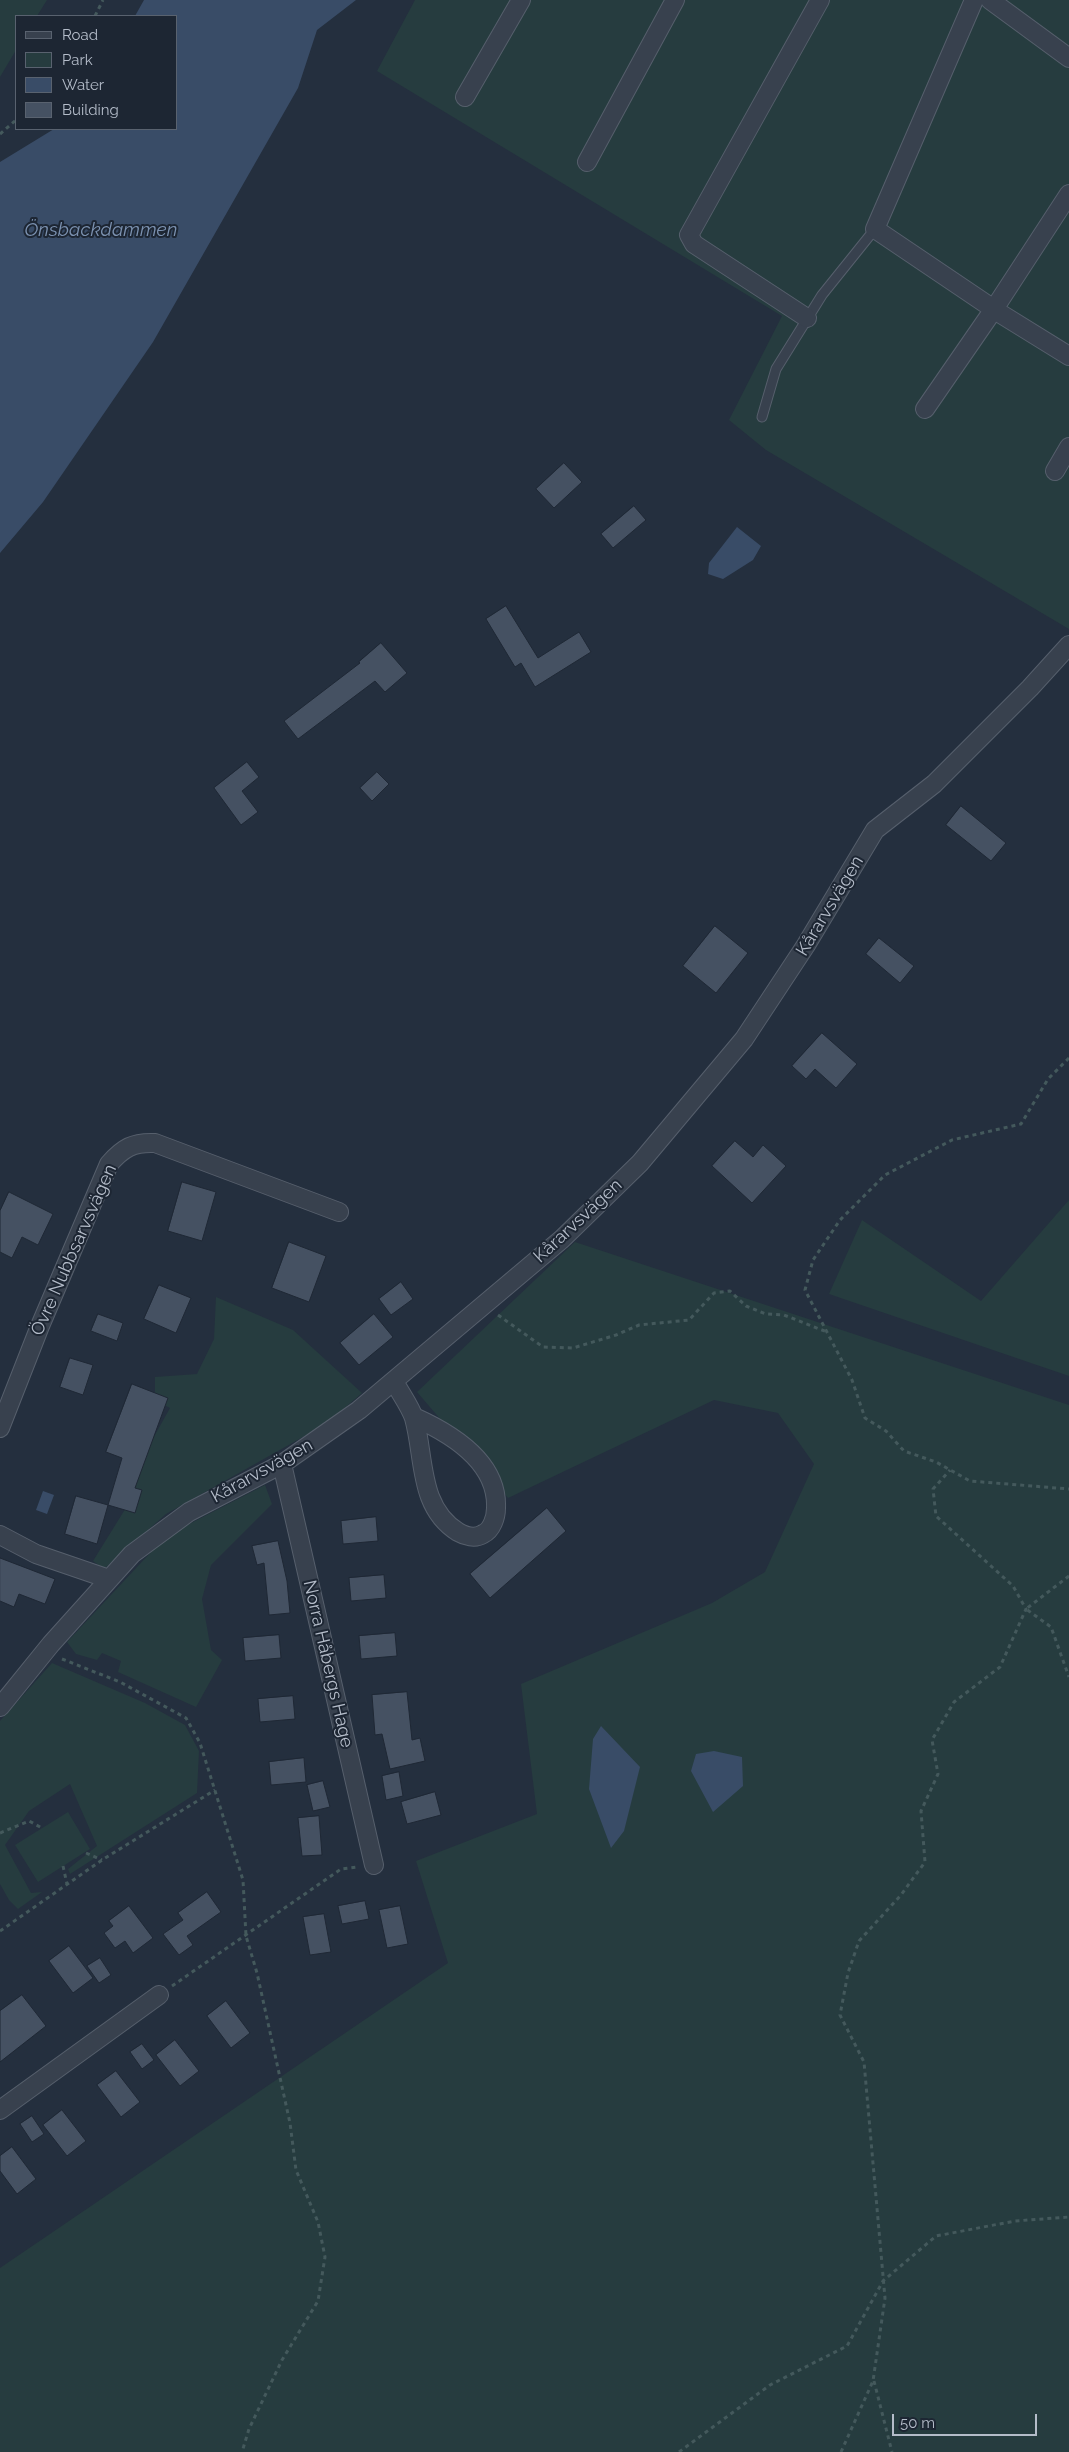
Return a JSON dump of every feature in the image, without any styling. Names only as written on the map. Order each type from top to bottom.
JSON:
[{"type":"street","points":[[465,97],[521,0]]},
{"type":"street","points":[[587,162],[675,0]]},
{"type":"street","points":[[807,318],[694,244],[689,235],[820,0]]},
{"type":"street","points":[[974,0],[875,229],[994,309],[1069,356]]},
{"type":"street","points":[[990,0],[998,4],[1069,58]]},
{"type":"street","points":[[925,409],[994,309],[1069,194]]},
{"type":"street","points":[[1055,471],[1069,446]]},
{"type":"street","name":"Kårarvsvägen","points":[[0,1707],[109,1579],[150,1539],[189,1512],[282,1464],[312,1445],[394,1381],[562,1239],[640,1163],[744,1039],[801,954],[875,830],[934,784],[1030,688],[1069,645]]},
{"type":"street","name":"Övre Nubbsarvsvägen","points":[[0,1428],[109,1164],[129,1146],[139,1142],[154,1143],[339,1212]]},
{"type":"street","points":[[394,1381],[414,1417],[424,1482],[436,1508],[452,1528],[466,1536],[476,1537],[484,1534],[493,1523],[496,1510],[496,1497],[484,1470],[466,1448],[451,1436],[414,1417]]},
{"type":"street","name":"Norra Håbergs Hage","points":[[282,1464],[374,1865]]},
{"type":"street","points":[[0,1535],[36,1554],[109,1579]]},
{"type":"street","points":[[0,2110],[159,1995]]},
{"type":"lane","points":[[762,417],[776,369],[822,295],[875,229]]},
{"type":"path","points":[[96,15],[103,0]]},
{"type":"path","points":[[0,134],[15,121]]},
{"type":"path","points":[[1069,1058],[1048,1079],[1021,1124],[952,1140],[886,1175],[840,1220],[813,1260],[805,1290],[852,1380],[865,1418],[886,1430],[904,1452],[936,1462],[970,1481],[1069,1488]]},
{"type":"path","points":[[484,1303],[543,1347],[573,1348],[616,1335],[639,1325],[689,1320],[714,1292],[730,1291],[746,1306],[766,1314],[784,1315],[828,1333]]},
{"type":"path","points":[[950,1470],[933,1489],[936,1516],[1013,1586],[1026,1609],[1051,1627],[1069,1677]]},
{"type":"path","points":[[841,2452],[873,2381],[885,2298],[864,2062],[840,2014],[848,1973],[859,1941],[901,1895],[925,1862],[921,1811],[938,1774],[932,1740],[954,1702],[1000,1667],[1026,1609],[1069,1576]]},
{"type":"path","points":[[45,1652],[120,1682],[186,1718],[200,1743],[243,1880],[246,1936],[257,1973],[290,2123],[296,2170],[318,2222],[324,2257],[318,2301],[282,2360],[249,2429],[242,2452]]},
{"type":"path","points":[[0,1931],[102,1860],[215,1790]]},
{"type":"path","points":[[0,1833],[29,1821],[42,1828]]},
{"type":"path","points":[[86,1853],[102,1860]]},
{"type":"path","points":[[159,1995],[341,1869],[374,1865]]},
{"type":"path","points":[[63,1866],[67,1884]]},
{"type":"path","points":[[679,2452],[770,2385],[847,2346],[883,2281],[936,2236],[1015,2221],[1069,2217]]},
{"type":"path","points":[[873,2381],[892,2452]]},
{"type":"green space","points":[[0,0],[47,0],[38,15],[15,15],[15,52],[0,77]]},
{"type":"green space","points":[[415,0],[1069,0],[1069,629],[766,450],[729,420],[782,316],[377,71]]},
{"type":"green space","points":[[1069,1200],[1069,1376],[829,1294],[862,1220],[981,1301]]},
{"type":"green space","points":[[575,1242],[1069,1405],[1069,2452],[0,2452],[0,2268],[448,1963],[416,1861],[537,1814],[521,1684],[712,1603],[765,1572],[814,1464],[778,1413],[714,1400],[508,1498],[417,1392]]},
{"type":"green space","points":[[216,1297],[293,1330],[362,1393],[326,1424],[166,1514],[104,1569],[93,1561],[124,1511],[127,1485],[170,1408],[155,1400],[155,1377],[197,1374],[214,1339]]},
{"type":"green space","points":[[265,1485],[272,1504],[211,1565],[202,1599],[211,1650],[222,1660],[196,1707],[118,1672],[121,1661],[102,1653],[97,1660],[76,1654],[67,1642],[166,1536]]},
{"type":"green space","points":[[52,1663],[145,1703],[185,1725],[199,1751],[197,1793],[70,1874],[68,1869],[97,1846],[70,1784],[29,1811],[5,1845],[31,1893],[42,1892],[18,1909],[9,1900],[0,1884],[0,1721]]},
{"type":"green space","points":[[68,1812],[90,1849],[38,1882],[15,1845]]},
{"type":"water","name":"Önsbackdammen","points":[[144,0],[356,0],[317,30],[298,88],[153,342],[43,502],[0,553],[0,162],[52,130],[178,130],[178,15],[136,15]]},
{"type":"water","points":[[737,527],[761,546],[753,560],[723,579],[708,574],[709,563]]},
{"type":"water","points":[[43,1491],[54,1495],[47,1514],[36,1510]]},
{"type":"water","points":[[601,1726],[640,1767],[624,1831],[611,1848],[589,1789],[593,1739]]},
{"type":"water","points":[[714,1751],[742,1757],[743,1786],[713,1812],[691,1771],[696,1754]]},
{"type":"building","points":[[564,463],[582,482],[554,508],[536,489]]},
{"type":"building","points":[[634,506],[646,520],[613,548],[601,534]]},
{"type":"building","points":[[506,606],[538,658],[579,632],[591,652],[535,687],[521,663],[515,667],[486,619]]},
{"type":"building","points":[[381,643],[407,673],[385,692],[375,681],[298,739],[284,721],[360,663]]},
{"type":"building","points":[[247,762],[259,777],[242,791],[258,812],[241,825],[214,788]]},
{"type":"building","points":[[377,772],[389,784],[372,801],[360,788]]},
{"type":"building","points":[[961,806],[1006,843],[991,861],[946,825]]},
{"type":"building","points":[[715,926],[748,953],[716,993],[683,966]]},
{"type":"building","points":[[879,938],[914,966],[900,983],[866,954]]},
{"type":"building","points":[[822,1033],[857,1064],[836,1088],[815,1069],[806,1079],[792,1066]]},
{"type":"building","points":[[735,1141],[753,1157],[763,1145],[786,1166],[752,1203],[712,1166]]},
{"type":"building","points":[[182,1182],[216,1192],[202,1241],[168,1231]]},
{"type":"building","points":[[9,1192],[53,1214],[38,1245],[22,1237],[12,1258],[0,1252],[0,1211]]},
{"type":"building","points":[[289,1242],[326,1256],[309,1302],[272,1288]]},
{"type":"building","points":[[401,1282],[413,1299],[391,1315],[379,1299]]},
{"type":"building","points":[[159,1285],[191,1298],[176,1333],[144,1319]]},
{"type":"building","points":[[98,1314],[123,1323],[117,1341],[91,1331]]},
{"type":"building","points":[[374,1314],[393,1337],[359,1365],[340,1343]]},
{"type":"building","points":[[70,1358],[93,1365],[83,1395],[60,1387]]},
{"type":"building","points":[[132,1384],[168,1398],[135,1488],[142,1490],[135,1513],[108,1505],[122,1458],[106,1452]]},
{"type":"building","points":[[76,1496],[108,1505],[97,1544],[65,1534]]},
{"type":"building","points":[[547,1508],[566,1531],[490,1598],[470,1574]]},
{"type":"building","points":[[376,1517],[378,1541],[343,1544],[341,1521]]},
{"type":"building","points":[[278,1541],[287,1581],[290,1613],[269,1615],[264,1563],[257,1565],[252,1546]]},
{"type":"building","points":[[0,1558],[55,1579],[45,1604],[19,1594],[14,1607],[0,1601]]},
{"type":"building","points":[[384,1575],[386,1598],[351,1601],[349,1578]]},
{"type":"building","points":[[395,1633],[397,1656],[361,1659],[359,1636]]},
{"type":"building","points":[[279,1635],[281,1658],[245,1661],[243,1638]]},
{"type":"building","points":[[407,1692],[412,1740],[420,1738],[425,1761],[390,1769],[382,1734],[375,1735],[372,1695]]},
{"type":"building","points":[[293,1696],[295,1719],[260,1722],[258,1699]]},
{"type":"building","points":[[304,1758],[306,1782],[271,1785],[269,1762]]},
{"type":"building","points":[[399,1772],[403,1796],[386,1800],[382,1776]]},
{"type":"building","points":[[323,1781],[330,1807],[313,1811],[307,1785]]},
{"type":"building","points":[[435,1792],[441,1815],[407,1824],[401,1802]]},
{"type":"building","points":[[319,1816],[322,1855],[302,1856],[298,1818]]},
{"type":"building","points":[[207,1892],[221,1912],[187,1936],[193,1945],[179,1955],[163,1934],[183,1920],[178,1913]]},
{"type":"building","points":[[365,1901],[369,1919],[342,1924],[338,1906]]},
{"type":"building","points":[[129,1906],[153,1938],[133,1953],[125,1941],[115,1948],[104,1933],[113,1926],[109,1921]]},
{"type":"building","points":[[400,1906],[408,1944],[387,1948],[379,1910]]},
{"type":"building","points":[[324,1914],[331,1952],[310,1955],[303,1917]]},
{"type":"building","points":[[69,1946],[93,1978],[73,1993],[49,1961]]},
{"type":"building","points":[[100,1958],[111,1975],[99,1983],[87,1966]]},
{"type":"building","points":[[22,1995],[46,2026],[0,2062],[0,2011]]},
{"type":"building","points":[[226,2001],[250,2033],[231,2048],[207,2016]]},
{"type":"building","points":[[175,2040],[199,2071],[180,2086],[156,2055]]},
{"type":"building","points":[[142,2044],[154,2060],[142,2069],[130,2052]]},
{"type":"building","points":[[116,2071],[140,2102],[121,2117],[97,2085]]},
{"type":"building","points":[[62,2110],[86,2141],[67,2156],[43,2125]]},
{"type":"building","points":[[32,2116],[44,2134],[32,2142],[20,2124]]},
{"type":"building","points":[[12,2147],[36,2179],[17,2194],[0,2171],[0,2156]]}]
